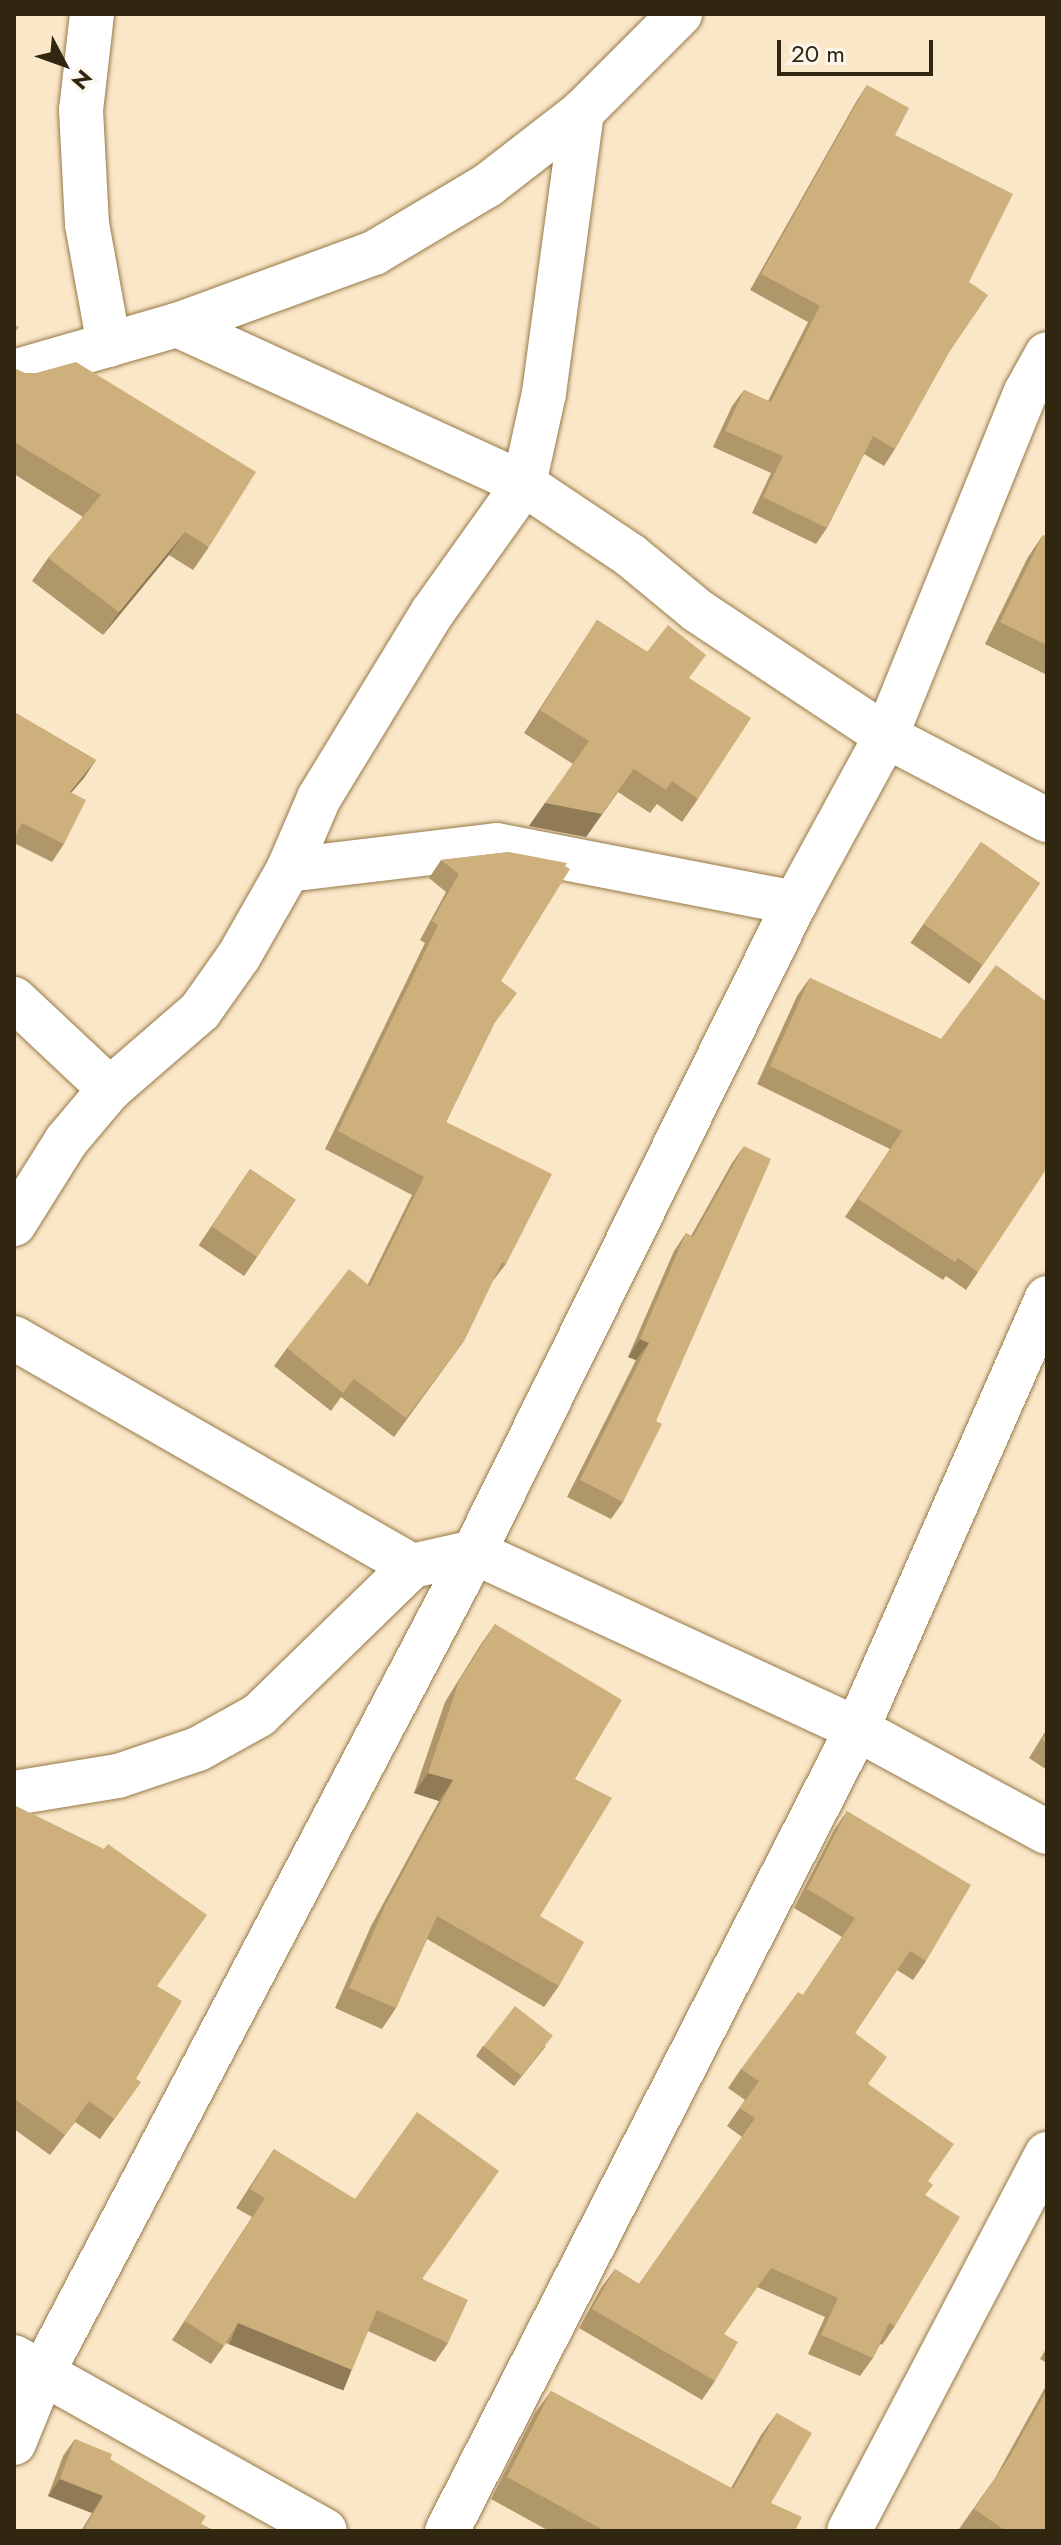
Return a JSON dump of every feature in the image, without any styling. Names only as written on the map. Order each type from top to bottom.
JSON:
[{"type":"street","points":[[92,14],[81,110],[87,224],[109,345]]},
{"type":"street","points":[[14,341],[34,366],[177,325],[374,253],[488,185],[582,112],[680,14]]},
{"type":"street","points":[[14,1224],[66,1141],[110,1089],[200,1011],[239,956],[288,870],[319,798],[432,613],[524,484],[544,393],[582,112]]},
{"type":"street","points":[[177,325],[524,484],[630,555],[698,611],[886,736],[1047,820]]},
{"type":"street","points":[[14,2443],[28,2364],[474,1552],[795,903],[886,736],[1026,392],[1047,354]]},
{"type":"street","points":[[288,870],[497,845],[795,903]]},
{"type":"street","points":[[14,999],[110,1089]]},
{"type":"street","points":[[447,2531],[857,1729],[1047,1298]]},
{"type":"street","points":[[14,1338],[412,1566]]},
{"type":"street","points":[[14,1793],[118,1776],[198,1749],[259,1715],[412,1566],[474,1552],[857,1729],[1047,1832]]},
{"type":"street","points":[[849,2531],[1047,2154]]},
{"type":"street","points":[[28,2364],[325,2531]]},
{"type":"building","points":[[867,85],[909,108],[895,135],[1013,194],[969,282],[988,295],[948,354],[895,449],[873,436],[827,528],[763,497],[783,456],[725,431],[744,390],[771,402],[820,306],[761,274]]},
{"type":"building","points":[[76,362],[256,472],[209,547],[185,532],[119,612],[48,558],[101,495],[14,442],[14,368],[25,373],[36,373]]},
{"type":"building","points":[[1043,535],[1047,537],[1047,645],[1000,622]]},
{"type":"building","points":[[597,620],[647,652],[668,625],[706,655],[689,678],[751,718],[698,799],[672,781],[666,790],[634,769],[602,814],[545,803],[589,741],[540,710]]},
{"type":"building","points":[[14,712],[96,760],[70,792],[86,800],[64,844],[22,823],[14,839]]},
{"type":"building","points":[[981,842],[1040,883],[983,965],[924,924]]},
{"type":"building","points":[[509,852],[567,863],[565,866],[570,869],[501,981],[517,993],[494,1024],[446,1122],[552,1174],[506,1264],[502,1262],[464,1341],[406,1418],[354,1379],[343,1393],[287,1348],[349,1269],[370,1286],[424,1177],[338,1131],[438,925],[432,921],[459,874],[441,860]]},
{"type":"building","points":[[996,965],[1047,1002],[1047,1168],[978,1272],[958,1258],[955,1262],[858,1199],[902,1131],[770,1066],[810,978],[941,1039]]},
{"type":"building","points":[[744,1146],[771,1159],[656,1421],[662,1424],[623,1502],[580,1480],[649,1343],[640,1339],[686,1233],[693,1237]]},
{"type":"building","points":[[250,1169],[296,1200],[257,1257],[211,1226]]},
{"type":"building","points":[[495,1624],[622,1700],[575,1779],[612,1798],[540,1916],[584,1942],[559,1986],[437,1916],[396,2008],[349,1988],[385,1906],[453,1780],[428,1773],[459,1681]]},
{"type":"building","points":[[14,1805],[104,1849],[108,1844],[207,1915],[157,1986],[182,2001],[136,2079],[141,2082],[114,2119],[89,2101],[65,2135],[16,2100],[14,2103]]},
{"type":"building","points":[[847,1811],[971,1885],[926,1961],[910,1951],[855,2033],[887,2057],[868,2084],[954,2144],[928,2181],[933,2185],[925,2195],[960,2217],[895,2326],[889,2323],[873,2358],[821,2335],[838,2298],[771,2268],[724,2334],[738,2342],[715,2381],[592,2309],[615,2269],[639,2284],[755,2118],[740,2108],[759,2081],[741,2069],[798,1992],[803,1995],[855,1918],[807,1889]]},
{"type":"building","points":[[515,2006],[553,2036],[521,2076],[484,2046]]},
{"type":"building","points":[[417,2112],[499,2171],[422,2279],[468,2300],[448,2343],[377,2310],[352,2370],[238,2323],[224,2346],[185,2321],[265,2198],[250,2189],[274,2149],[355,2199]]},
{"type":"building","points":[[1047,2390],[1047,2531],[1006,2531],[974,2509],[1009,2458]]},
{"type":"building","points":[[551,2391],[733,2489],[777,2413],[812,2433],[771,2503],[802,2517],[795,2531],[605,2531],[507,2477]]},
{"type":"building","points":[[75,2439],[112,2454],[110,2459],[206,2516],[201,2524],[215,2531],[83,2531],[103,2496],[60,2479]]}]
